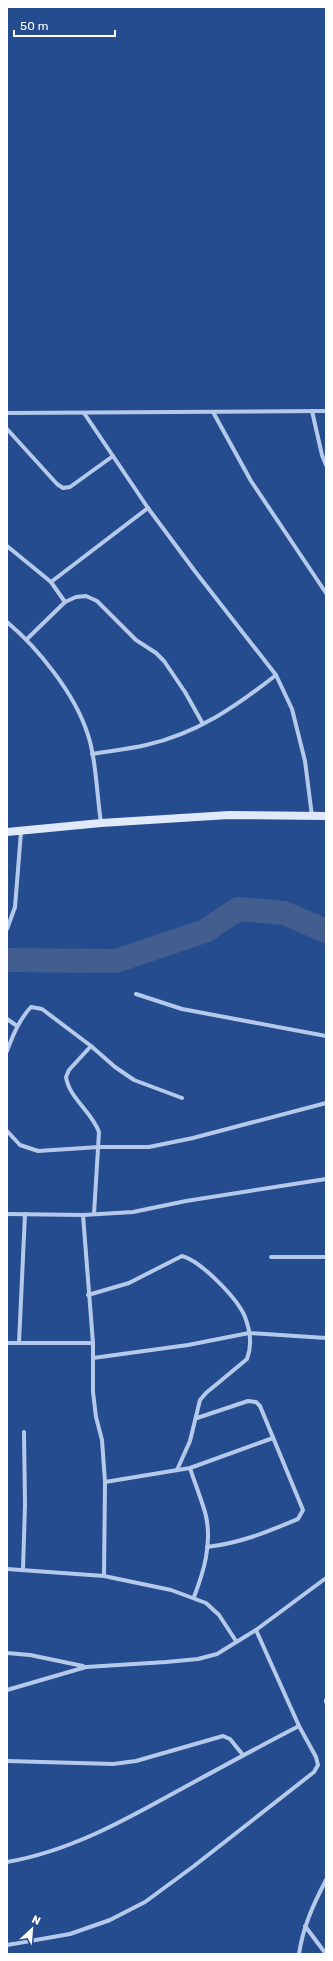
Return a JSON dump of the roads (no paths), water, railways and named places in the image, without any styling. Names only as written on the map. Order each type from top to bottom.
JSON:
[{"type":"street","points":[[312,411],[322,455],[326,465]]},
{"type":"street","points":[[7,413],[326,411]]},
{"type":"street","points":[[213,412],[251,481],[326,593]]},
{"type":"street","points":[[84,413],[148,508],[194,570],[276,675],[292,709],[305,761],[312,816]]},
{"type":"street","points":[[7,429],[57,484],[63,488],[70,487],[113,456]]},
{"type":"street","points":[[51,582],[148,508]]},
{"type":"street","points":[[7,546],[51,582],[65,602]]},
{"type":"street","points":[[27,639],[65,602],[76,596],[86,596],[97,601],[136,640],[156,653],[164,661],[185,692],[203,724]]},
{"type":"street","points":[[7,622],[27,639],[49,666],[71,700],[87,732],[92,754],[101,823]]},
{"type":"street","points":[[92,754],[146,745],[180,735],[203,724],[243,701],[276,675]]},
{"type":"street","points":[[7,832],[21,832],[101,823],[229,815],[326,816]]},
{"type":"street","points":[[8,927],[15,908],[21,832]]},
{"type":"street","points":[[136,994],[182,1009],[326,1036]]},
{"type":"street","points":[[7,1051],[17,1026],[31,1007],[36,1006],[91,1046],[115,1068],[134,1080],[182,1098]]},
{"type":"street","points":[[7,1019],[17,1026]]},
{"type":"street","points":[[91,1046],[69,1070],[66,1077],[70,1088],[96,1122],[99,1132],[94,1214]]},
{"type":"street","points":[[7,1131],[20,1145],[33,1150],[149,1146],[185,1140],[326,1104]]},
{"type":"street","points":[[7,1214],[83,1215],[133,1212],[186,1201],[326,1179]]},
{"type":"street","points":[[19,1343],[25,1214]]},
{"type":"street","points":[[83,1215],[88,1295],[93,1343],[93,1392],[96,1417],[102,1440],[105,1482],[104,1576]]},
{"type":"street","points":[[88,1295],[129,1282],[182,1256],[194,1261],[217,1280],[245,1316],[251,1350],[248,1359],[206,1393],[198,1407],[197,1418],[190,1442],[177,1470]]},
{"type":"street","points":[[271,1258],[326,1257]]},
{"type":"street","points":[[93,1358],[188,1345],[249,1333],[326,1338]]},
{"type":"street","points":[[7,1343],[93,1343]]},
{"type":"street","points":[[197,1418],[251,1400],[260,1406],[303,1510],[302,1515],[298,1519],[253,1537],[232,1544],[207,1547]]},
{"type":"street","points":[[23,1570],[25,1505],[24,1432]]},
{"type":"street","points":[[105,1482],[190,1468],[273,1438]]},
{"type":"street","points":[[190,1468],[206,1516],[207,1547],[206,1564],[194,1597]]},
{"type":"street","points":[[7,1569],[104,1576],[171,1590],[194,1597],[206,1603],[219,1615],[236,1641]]},
{"type":"street","points":[[7,1690],[86,1667],[198,1659],[217,1654],[256,1630],[326,1578]]},
{"type":"street","points":[[7,1944],[70,1934],[110,1920],[145,1902],[194,1866],[314,1772],[318,1765],[316,1757],[299,1726],[256,1630]]},
{"type":"street","points":[[7,1654],[30,1655],[86,1667]]},
{"type":"street","points":[[7,1862],[33,1858],[123,1822],[243,1755],[299,1726]]},
{"type":"street","points":[[7,1761],[114,1764],[143,1759],[223,1736],[230,1739],[243,1755]]},
{"type":"street","points":[[299,1954],[305,1926],[310,1912],[326,1880]]},
{"type":"street","points":[[305,1926],[326,1954]]},
{"type":"waterway","points":[[7,960],[116,961],[205,931],[238,909],[284,913],[326,931]]}]
